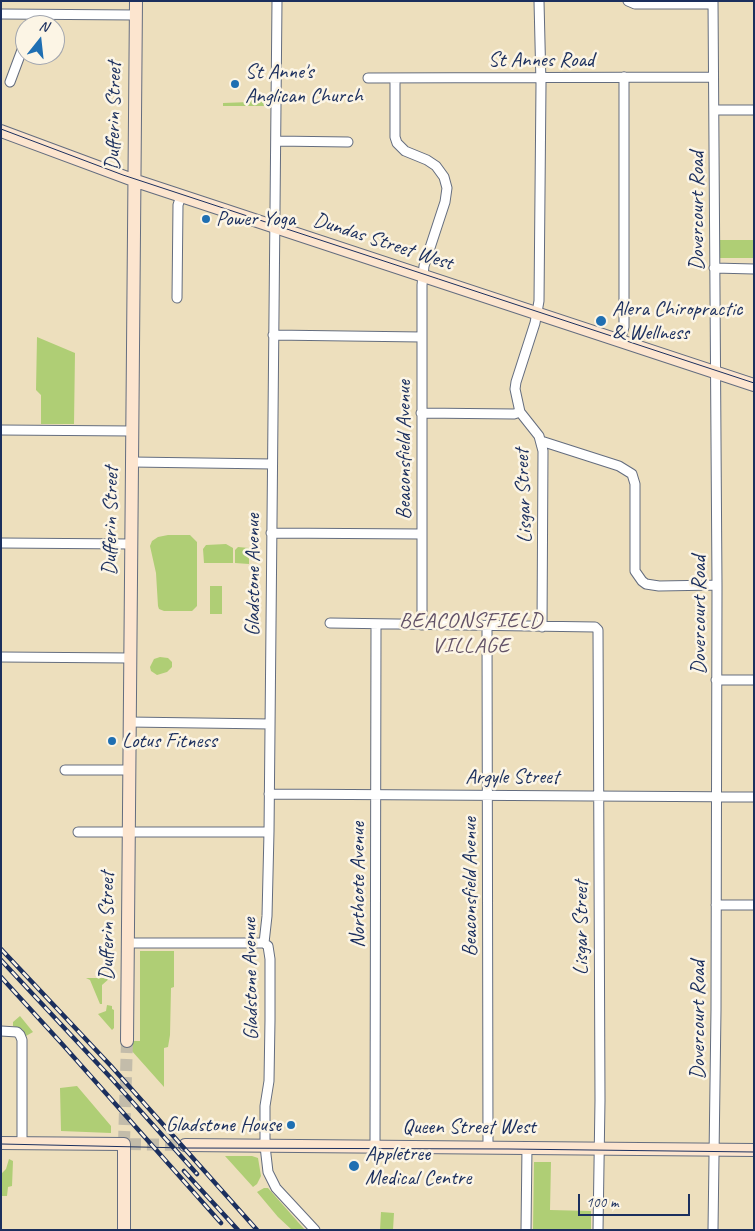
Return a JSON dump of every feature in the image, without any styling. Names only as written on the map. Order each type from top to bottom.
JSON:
[{"type":"main road","name":"Dufferin Street","points":[[127,1041],[136,1]]},
{"type":"main road","name":"Dundas Street West","points":[[1,131],[133,180],[754,385]]},
{"type":"main road","points":[[1,1143],[124,1144],[124,1230]]},
{"type":"main road","name":"Queen Street West","points":[[185,1145],[754,1150]]},
{"type":"street","name":"Gladstone Avenue","points":[[276,1],[270,794],[268,916],[264,943],[268,946],[270,959],[269,1081],[265,1106],[265,1146],[268,1172],[276,1188],[315,1230]]},
{"type":"street","name":"Lisgar Street","points":[[539,1],[539,303],[516,382],[516,399],[520,412],[541,441],[543,451],[542,627],[595,627],[598,630],[598,1230]]},
{"type":"street","points":[[628,1],[635,4],[713,3]]},
{"type":"street","name":"Dovercourt Road","points":[[713,3],[717,585],[714,1230]]},
{"type":"street","points":[[1,14],[33,19],[136,15]]},
{"type":"street","points":[[10,82],[16,65]]},
{"type":"street","points":[[620,341],[624,327],[624,77]]},
{"type":"street","name":"St Annes Road","points":[[368,78],[713,77]]},
{"type":"street","name":"Beaconsfield Avenue","points":[[395,78],[395,137],[397,143],[409,153],[427,160],[436,166],[444,177],[447,188],[445,202],[423,276],[421,337],[422,625]]},
{"type":"street","points":[[714,110],[754,110]]},
{"type":"street","points":[[276,141],[348,142]]},
{"type":"street","points":[[177,298],[178,205],[181,196]]},
{"type":"street","points":[[714,268],[754,269]]},
{"type":"street","points":[[274,335],[421,337]]},
{"type":"street","points":[[421,414],[514,414],[520,412]]},
{"type":"street","points":[[1,430],[132,431]]},
{"type":"street","points":[[541,441],[619,466],[632,474],[635,484],[635,571],[642,581],[659,586],[717,585]]},
{"type":"street","points":[[132,462],[272,464]]},
{"type":"street","points":[[271,533],[421,534]]},
{"type":"street","points":[[1,544],[130,544]]},
{"type":"street","points":[[330,623],[542,627]]},
{"type":"street","name":"Northcote Avenue","points":[[375,1146],[376,625]]},
{"type":"street","name":"Beaconsfield Avenue","points":[[487,626],[488,1147]]},
{"type":"street","points":[[1,657],[129,658]]},
{"type":"street","points":[[716,680],[754,680]]},
{"type":"street","points":[[129,722],[270,724]]},
{"type":"street","points":[[65,770],[128,770]]},
{"type":"street","name":"Argyle Street","points":[[270,794],[754,796]]},
{"type":"street","points":[[78,832],[269,832]]},
{"type":"street","points":[[716,904],[754,905]]},
{"type":"street","points":[[127,943],[264,943]]},
{"type":"street","points":[[1,1031],[17,1032],[22,1040],[22,1143]]},
{"type":"street","points":[[526,1230],[527,1147]]},
{"type":"green space","points":[[255,95],[268,95],[267,106],[223,106],[223,103],[250,102]]},
{"type":"green space","points":[[720,240],[754,240],[754,258],[720,258]]},
{"type":"green space","points":[[37,337],[75,353],[74,424],[41,424],[41,395],[36,390]]},
{"type":"green space","points":[[190,535],[197,542],[197,606],[192,611],[164,611],[159,609],[158,606],[156,573],[150,546],[152,541],[158,537]]},
{"type":"green space","points":[[226,544],[233,548],[233,563],[204,563],[203,549],[206,545]]},
{"type":"green space","points":[[238,547],[249,548],[249,564],[235,563],[235,550]]},
{"type":"green space","points":[[210,586],[222,586],[222,614],[210,614]]},
{"type":"green space","points":[[160,657],[168,658],[172,662],[172,667],[167,672],[157,675],[151,671],[150,667],[154,659]]},
{"type":"green space","points":[[140,951],[174,951],[174,987],[171,988],[170,1035],[168,1047],[164,1048],[164,1087],[123,1041],[140,1041]]},
{"type":"green space","points":[[86,978],[110,978],[102,985],[102,1004],[100,1004],[90,980]]},
{"type":"green space","points":[[107,1005],[112,1006],[114,1010],[114,1028],[112,1030],[98,1014],[106,1011]]},
{"type":"green space","points":[[20,1016],[33,1032],[26,1036],[22,1029],[13,1026],[13,1022]]},
{"type":"green space","points":[[77,1086],[111,1126],[111,1133],[61,1131],[60,1088]]},
{"type":"green space","points":[[225,1156],[252,1156],[258,1158],[261,1176],[257,1184],[253,1187]]},
{"type":"green space","points":[[9,1159],[13,1161],[12,1186],[8,1187],[7,1196],[1,1196],[1,1174],[6,1169]]},
{"type":"green space","points":[[534,1162],[551,1162],[550,1210],[591,1211],[591,1230],[533,1230]]},
{"type":"green space","points":[[268,1188],[305,1230],[292,1230],[278,1217],[257,1192]]},
{"type":"green space","points":[[381,1212],[394,1213],[393,1230],[380,1230]]},
{"type":"tunnel","points":[[127,1041],[124,1144],[185,1145]]},
{"type":"tram line","points":[[1,129],[123,175],[754,383]]},
{"type":"tram line","points":[[1,1144],[186,1148],[754,1152]]},
{"type":"railway","points":[[1,949],[111,1066],[257,1230]]},
{"type":"railway","points":[[1,960],[197,1174]]},
{"type":"railway","points":[[1,977],[221,1223]]},
{"type":"railway","points":[[184,1171],[238,1230]]},
{"type":"place","name":"St Anne's Anglican Church","points":[[235,84]]},
{"type":"place","name":"Power Yoga","points":[[206,219]]},
{"type":"place","name":"Alera Chiropractic & Wellness","points":[[601,321]]},
{"type":"place","name":"Lotus Fitness","points":[[112,741]]},
{"type":"place","name":"Gladstone House","points":[[291,1125]]},
{"type":"place","name":"Appletree Medical Centre","points":[[354,1166]]},
{"type":"district","name":"BEACONSFIELD VILLAGE","points":[[471,634]]}]
